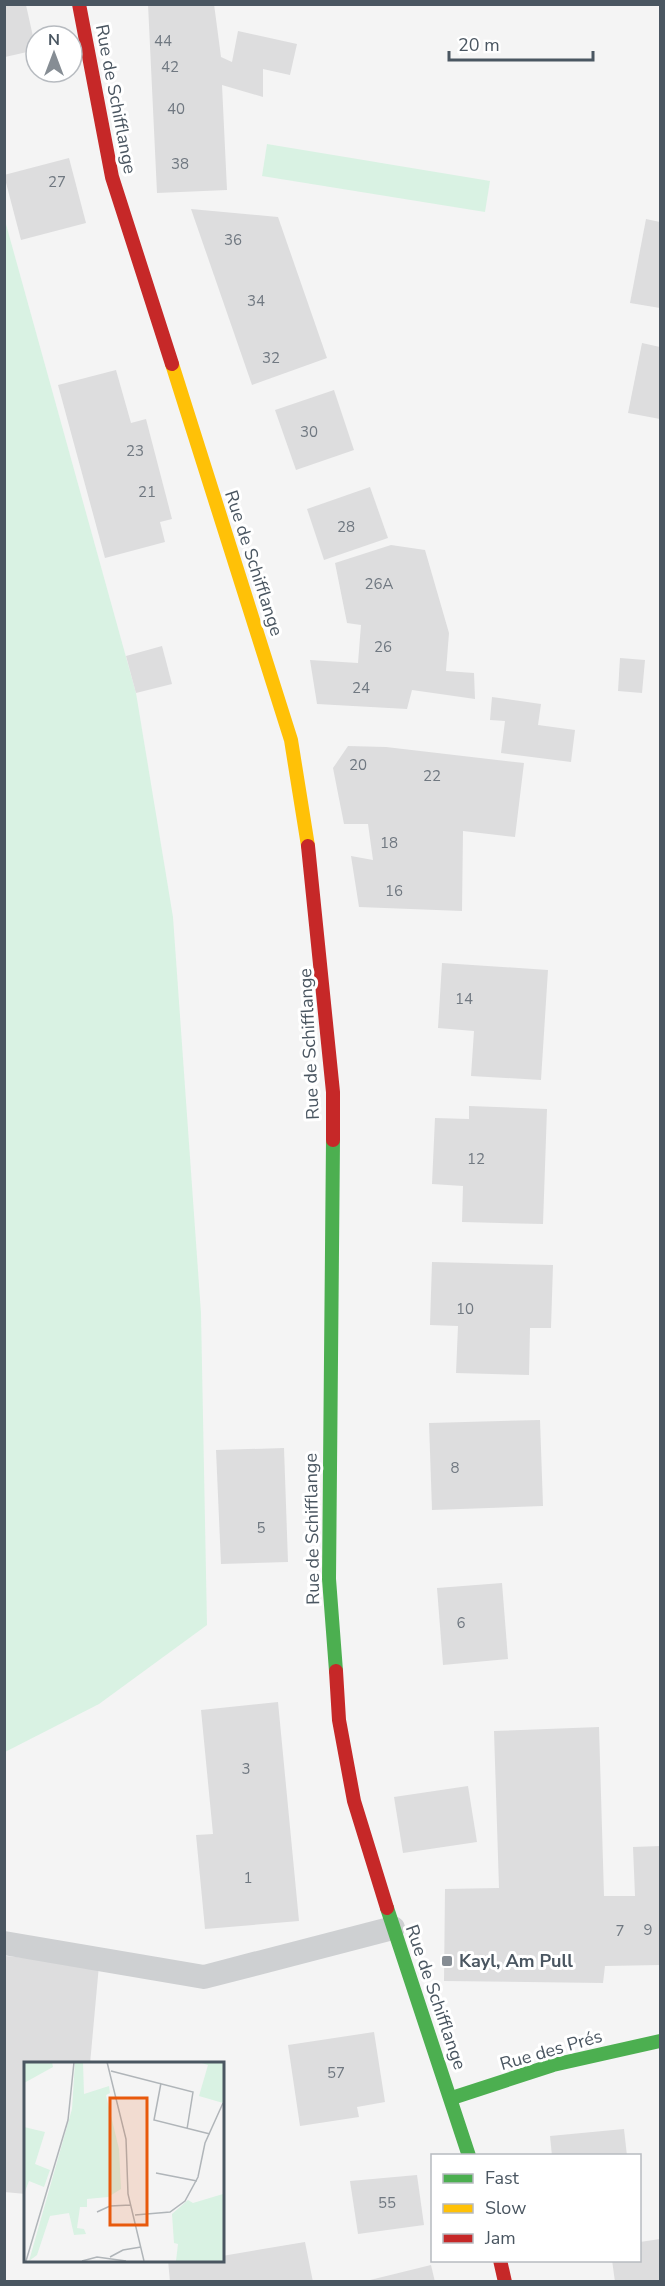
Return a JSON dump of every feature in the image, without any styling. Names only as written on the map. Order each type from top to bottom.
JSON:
[{"type":"street","name":"Rue de Schifflange","points":[[79,4],[112,177],[293,751],[313,876],[333,1092],[329,1579],[339,1720],[354,1801],[393,1928],[469,2154]]},
{"type":"street","name":"Rue des Prés","points":[[452,2098],[553,2065],[660,2041]]},
{"type":"street","points":[[500,2262],[505,2282]]},
{"type":"lane","points":[[4,1943],[204,1977],[393,1928]]},
{"type":"green space","points":[[267,144],[490,181],[485,212],[262,176]]},
{"type":"green space","points":[[4,217],[136,693],[173,917],[201,1313],[207,1625],[99,1704],[5,1752]]},
{"type":"building","points":[[148,4],[214,4],[221,57],[232,62],[238,31],[297,44],[290,75],[263,69],[263,97],[222,85],[227,190],[157,193]]},
{"type":"building","points":[[4,5],[26,5],[30,24],[24,24],[24,53],[5,57]]},
{"type":"building","points":[[69,158],[86,223],[21,240],[4,175]]},
{"type":"building","points":[[191,209],[278,217],[327,358],[252,385]]},
{"type":"building","points":[[646,219],[660,222],[660,308],[630,303]]},
{"type":"building","points":[[642,343],[660,347],[660,419],[628,413]]},
{"type":"building","points":[[116,370],[131,423],[146,419],[172,519],[160,522],[165,542],[105,558],[58,385]]},
{"type":"building","points":[[334,390],[354,450],[296,470],[275,410]]},
{"type":"building","points":[[370,487],[388,538],[324,560],[307,509]]},
{"type":"building","points":[[391,545],[425,550],[449,633],[446,671],[474,673],[475,699],[412,690],[407,709],[317,704],[310,660],[358,663],[361,625],[347,623],[335,563]]},
{"type":"building","points":[[162,646],[172,684],[136,693],[126,656]]},
{"type":"building","points":[[620,658],[645,660],[642,693],[618,691]]},
{"type":"building","points":[[492,697],[541,704],[538,725],[575,730],[571,762],[501,753],[505,721],[490,720]]},
{"type":"building","points":[[348,746],[386,747],[524,763],[515,837],[463,831],[462,911],[359,907],[351,856],[373,860],[368,824],[344,824],[333,768]]},
{"type":"building","points":[[442,963],[548,970],[541,1080],[471,1076],[474,1031],[438,1028]]},
{"type":"building","points":[[469,1106],[547,1109],[543,1224],[462,1222],[463,1186],[432,1184],[435,1118],[469,1119]]},
{"type":"building","points":[[432,1262],[553,1265],[551,1328],[530,1328],[529,1375],[456,1373],[458,1326],[430,1325]]},
{"type":"building","points":[[540,1420],[543,1506],[432,1510],[429,1423]]},
{"type":"building","points":[[284,1448],[288,1562],[221,1564],[216,1450]]},
{"type":"building","points":[[502,1583],[508,1659],[443,1665],[437,1588]]},
{"type":"building","points":[[278,1702],[299,1921],[205,1929],[196,1835],[213,1834],[201,1710]]},
{"type":"building","points":[[599,1727],[604,1896],[635,1896],[633,1847],[660,1846],[660,1965],[605,1966],[603,1983],[444,1981],[445,1889],[499,1888],[494,1731]]},
{"type":"building","points":[[468,1786],[477,1842],[403,1853],[394,1797]]},
{"type":"building","points":[[6,1956],[99,1965],[90,2062],[24,2062],[24,2194],[4,2192]]},
{"type":"building","points":[[374,2032],[385,2102],[357,2107],[359,2117],[300,2126],[288,2045]]},
{"type":"building","points":[[624,2129],[627,2154],[552,2154],[550,2136]]},
{"type":"building","points":[[417,2175],[424,2225],[358,2234],[350,2181]]},
{"type":"building","points":[[660,2239],[660,2282],[615,2282],[612,2262],[641,2262],[641,2242]]},
{"type":"building","points":[[305,2242],[313,2282],[170,2282],[168,2262],[224,2262],[224,2256]]},
{"type":"building","points":[[431,2265],[435,2282],[366,2282],[366,2281]]},
{"type":"traffic: fast","points":[[333,1140],[329,1579],[336,1671]]},
{"type":"traffic: fast","points":[[387,1908],[468,2154]]},
{"type":"traffic: fast","points":[[452,2098],[553,2065],[660,2041]]},
{"type":"traffic: slow","points":[[172,364],[291,740],[308,846]]},
{"type":"traffic: jam","points":[[79,4],[112,177],[172,364]]},
{"type":"traffic: jam","points":[[308,846],[333,1092],[333,1140]]},
{"type":"traffic: jam","points":[[336,1671],[339,1720],[354,1801],[387,1908]]},
{"type":"traffic: jam","points":[[500,2262],[505,2282]]},
{"type":"place","name":"Kayl, Am Pull","points":[[447,1961]]}]
